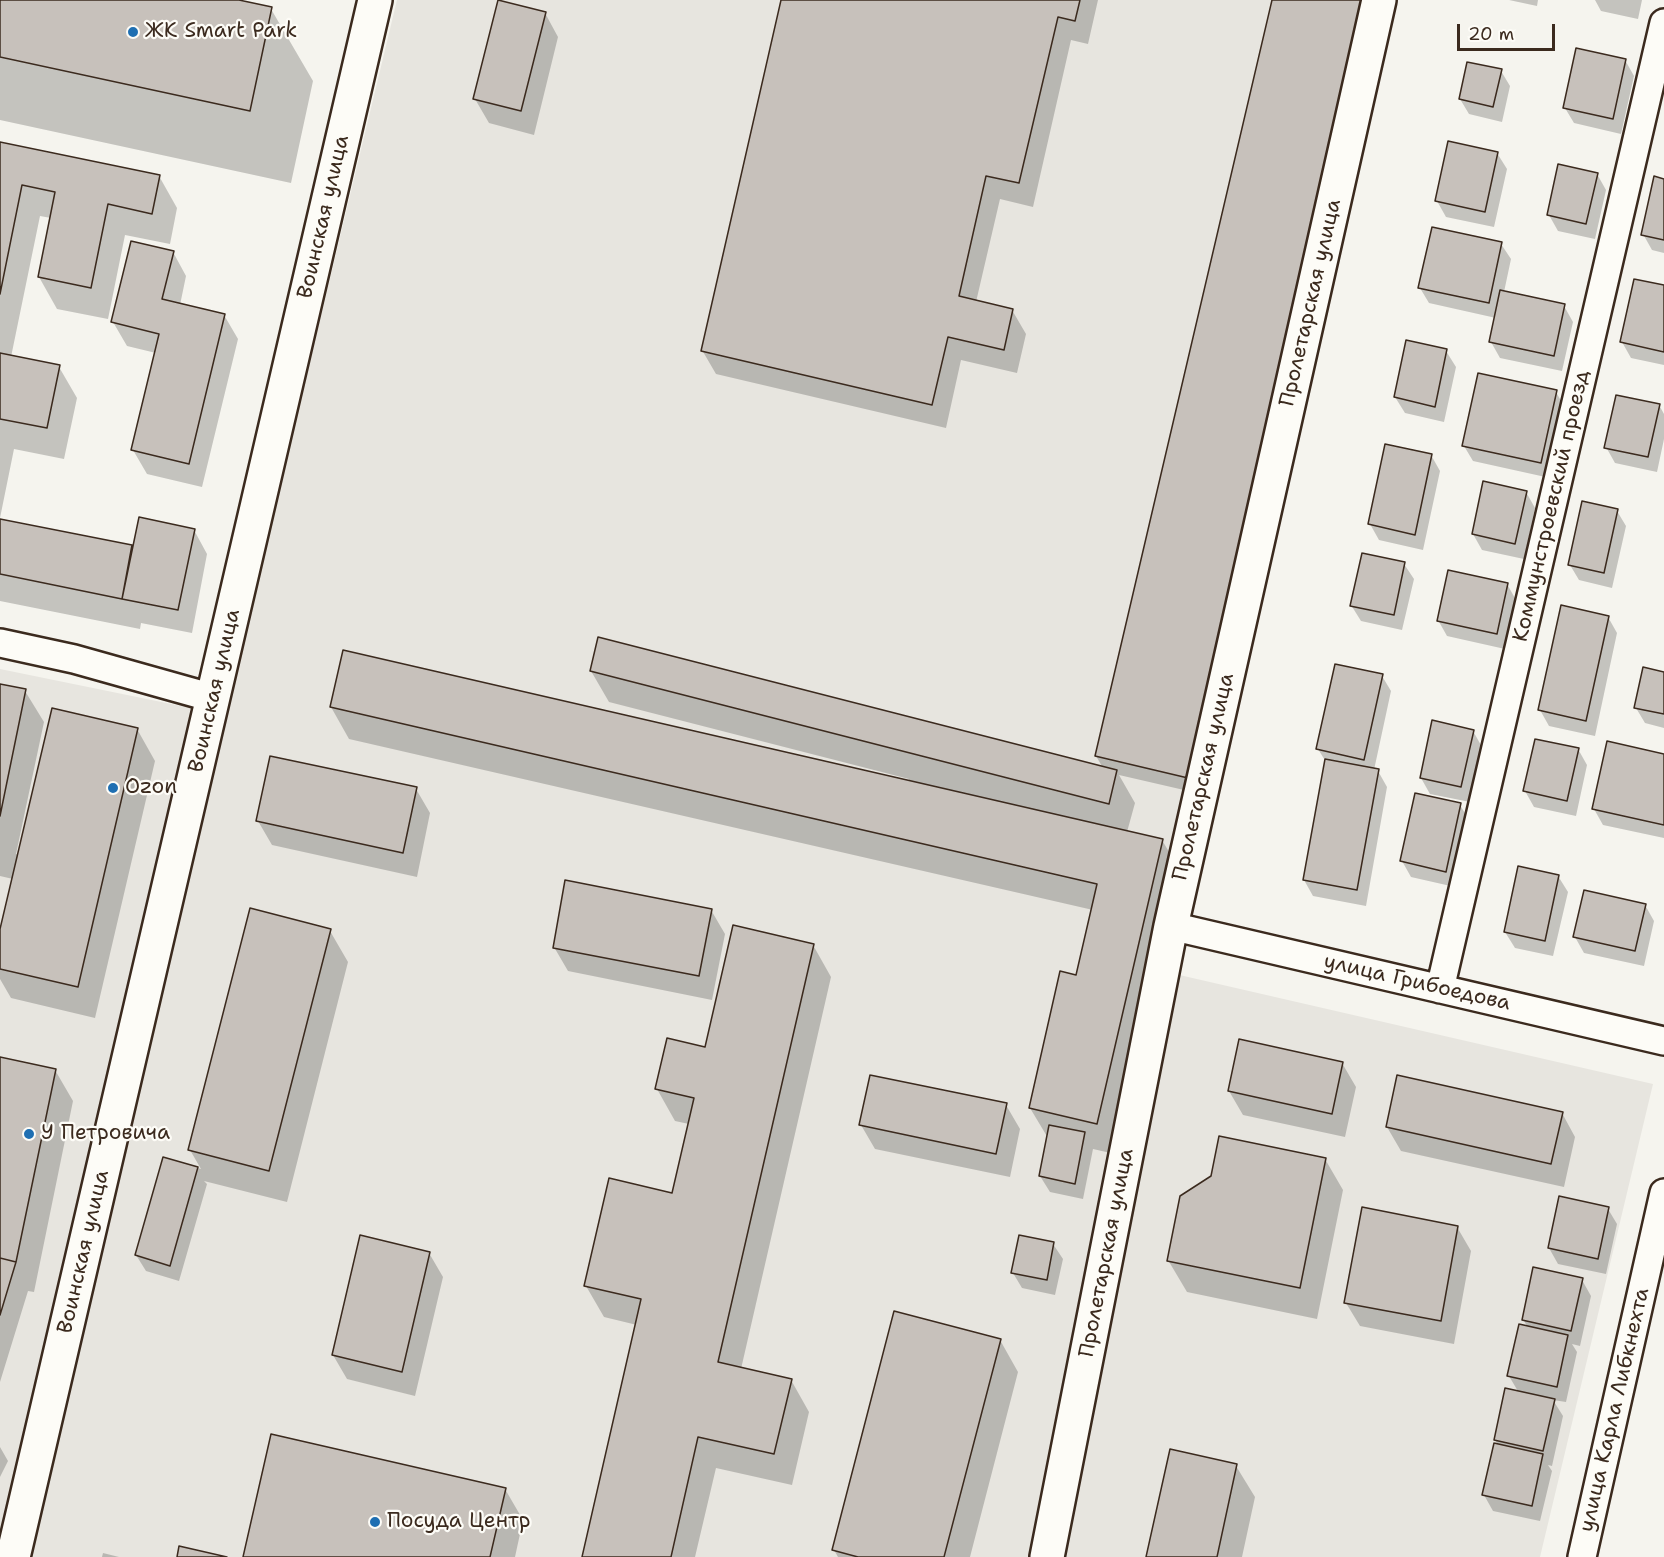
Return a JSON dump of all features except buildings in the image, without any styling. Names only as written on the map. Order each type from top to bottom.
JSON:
[{"type":"street","name":"Воинская улица","points":[[13,1557],[375,0]]},
{"type":"street","name":"Пролетарская улица","points":[[1047,1557],[1171,926],[1379,0]]},
{"type":"street","name":"Коммунстроевский проезд","points":[[1440,989],[1664,23]]},
{"type":"street","points":[[0,643],[74,659],[213,698]]},
{"type":"street","name":"улица Грибоедова","points":[[1171,926],[1664,1041]]},
{"type":"street","name":"улица Карла Либкнехта","points":[[1582,1557],[1664,1193]]},
{"type":"shaded area","points":[[397,0],[1370,0],[1149,968],[1653,1084],[1540,1557],[0,1557],[0,669],[225,715]]},
{"type":"place","name":"ЖК Smart Park","points":[[133,32]]},
{"type":"place","name":"Ozon","points":[[113,788]]},
{"type":"place","name":"У Петровича","points":[[29,1134]]},
{"type":"place","name":"Посуда Центр","points":[[375,1522]]}]
